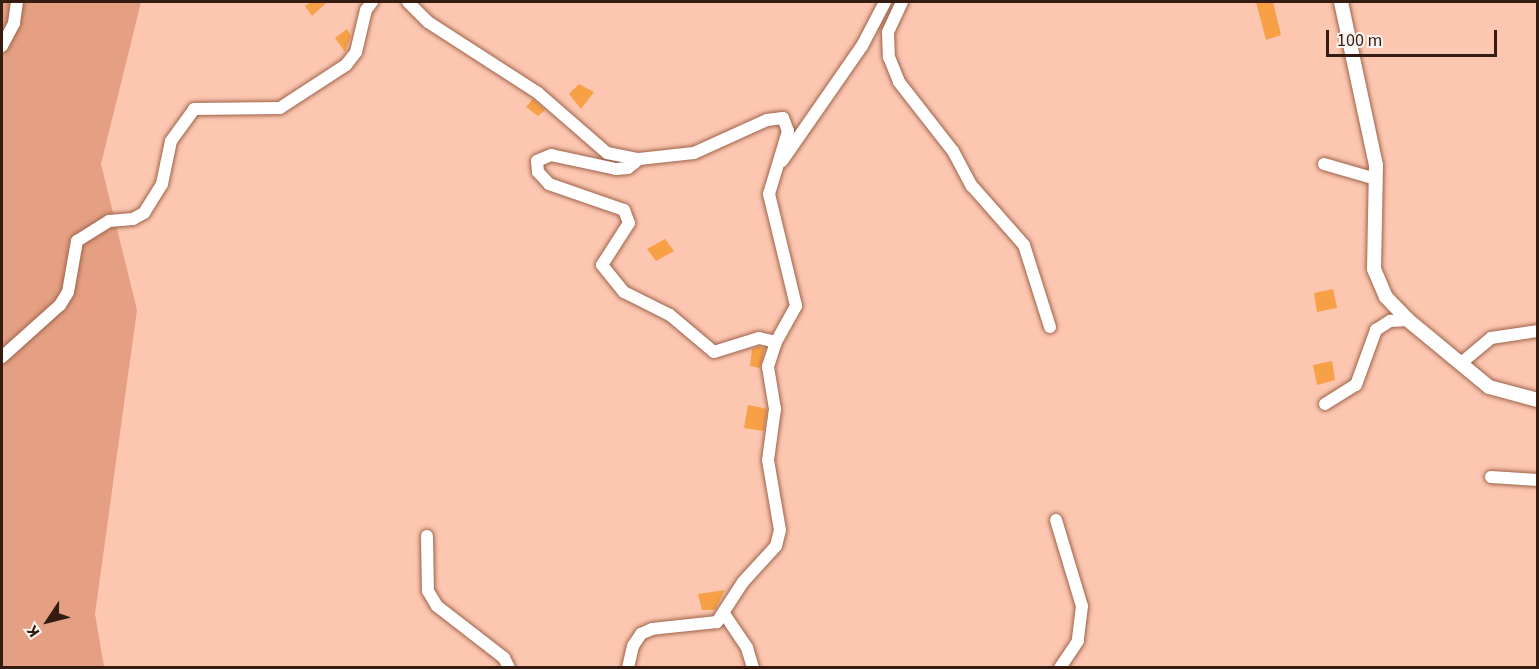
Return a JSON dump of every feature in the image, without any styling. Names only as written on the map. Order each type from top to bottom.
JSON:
[{"type":"street","points":[[2,46],[14,23],[17,2]]},
{"type":"street","points":[[2,357],[60,305],[68,292],[77,241],[109,221],[133,219],[144,213],[162,184],[171,141],[194,109],[280,108],[346,65],[356,52],[366,10],[372,2]]},
{"type":"street","points":[[408,2],[428,22],[538,93],[607,153],[639,159],[694,153],[767,120],[783,118],[788,131],[770,194],[796,306],[776,342],[768,367],[775,409],[768,460],[780,530],[776,546],[743,582],[724,615],[717,622],[652,629],[641,634],[633,646],[628,668]]},
{"type":"street","points":[[776,169],[862,46],[885,2]]},
{"type":"street","points":[[902,2],[888,32],[889,57],[899,82],[953,151],[972,186],[1024,245],[1050,327]]},
{"type":"street","points":[[1341,2],[1376,179],[1374,269],[1386,297],[1408,320],[1489,387],[1538,400]]},
{"type":"street","points":[[639,159],[628,168],[616,170],[551,155],[537,161],[538,172],[549,184],[624,210],[629,223],[602,265],[624,292],[670,315],[714,352],[759,338],[776,342]]},
{"type":"street","points":[[1324,164],[1376,179]]},
{"type":"street","points":[[1325,404],[1356,385],[1376,330],[1390,321],[1408,320]]},
{"type":"street","points":[[1460,364],[1491,338],[1538,331]]},
{"type":"street","points":[[1491,477],[1538,480]]},
{"type":"street","points":[[1056,520],[1082,606],[1078,641],[1060,668]]},
{"type":"street","points":[[427,536],[428,591],[437,606],[504,658],[509,668]]},
{"type":"street","points":[[724,615],[747,648],[753,668]]},
{"type":"shaded area","points":[[2,2],[141,2],[101,164],[137,310],[95,614],[104,667],[2,667]]},
{"type":"building","points":[[311,2],[327,2],[312,16],[305,6]]},
{"type":"building","points":[[1256,2],[1273,2],[1281,35],[1266,40]]},
{"type":"building","points":[[347,29],[351,36],[345,52],[335,38]]},
{"type":"building","points":[[579,84],[594,92],[581,109],[569,94]]},
{"type":"building","points":[[533,99],[545,110],[538,116],[526,107]]},
{"type":"building","points":[[665,239],[674,251],[656,261],[647,249]]},
{"type":"building","points":[[1333,289],[1337,308],[1317,312],[1314,293]]},
{"type":"building","points":[[765,348],[760,368],[750,366],[752,349]]},
{"type":"building","points":[[1332,361],[1335,380],[1317,385],[1313,365]]},
{"type":"building","points":[[748,405],[767,409],[764,431],[744,428]]},
{"type":"building","points":[[725,590],[715,610],[702,610],[698,594]]}]
